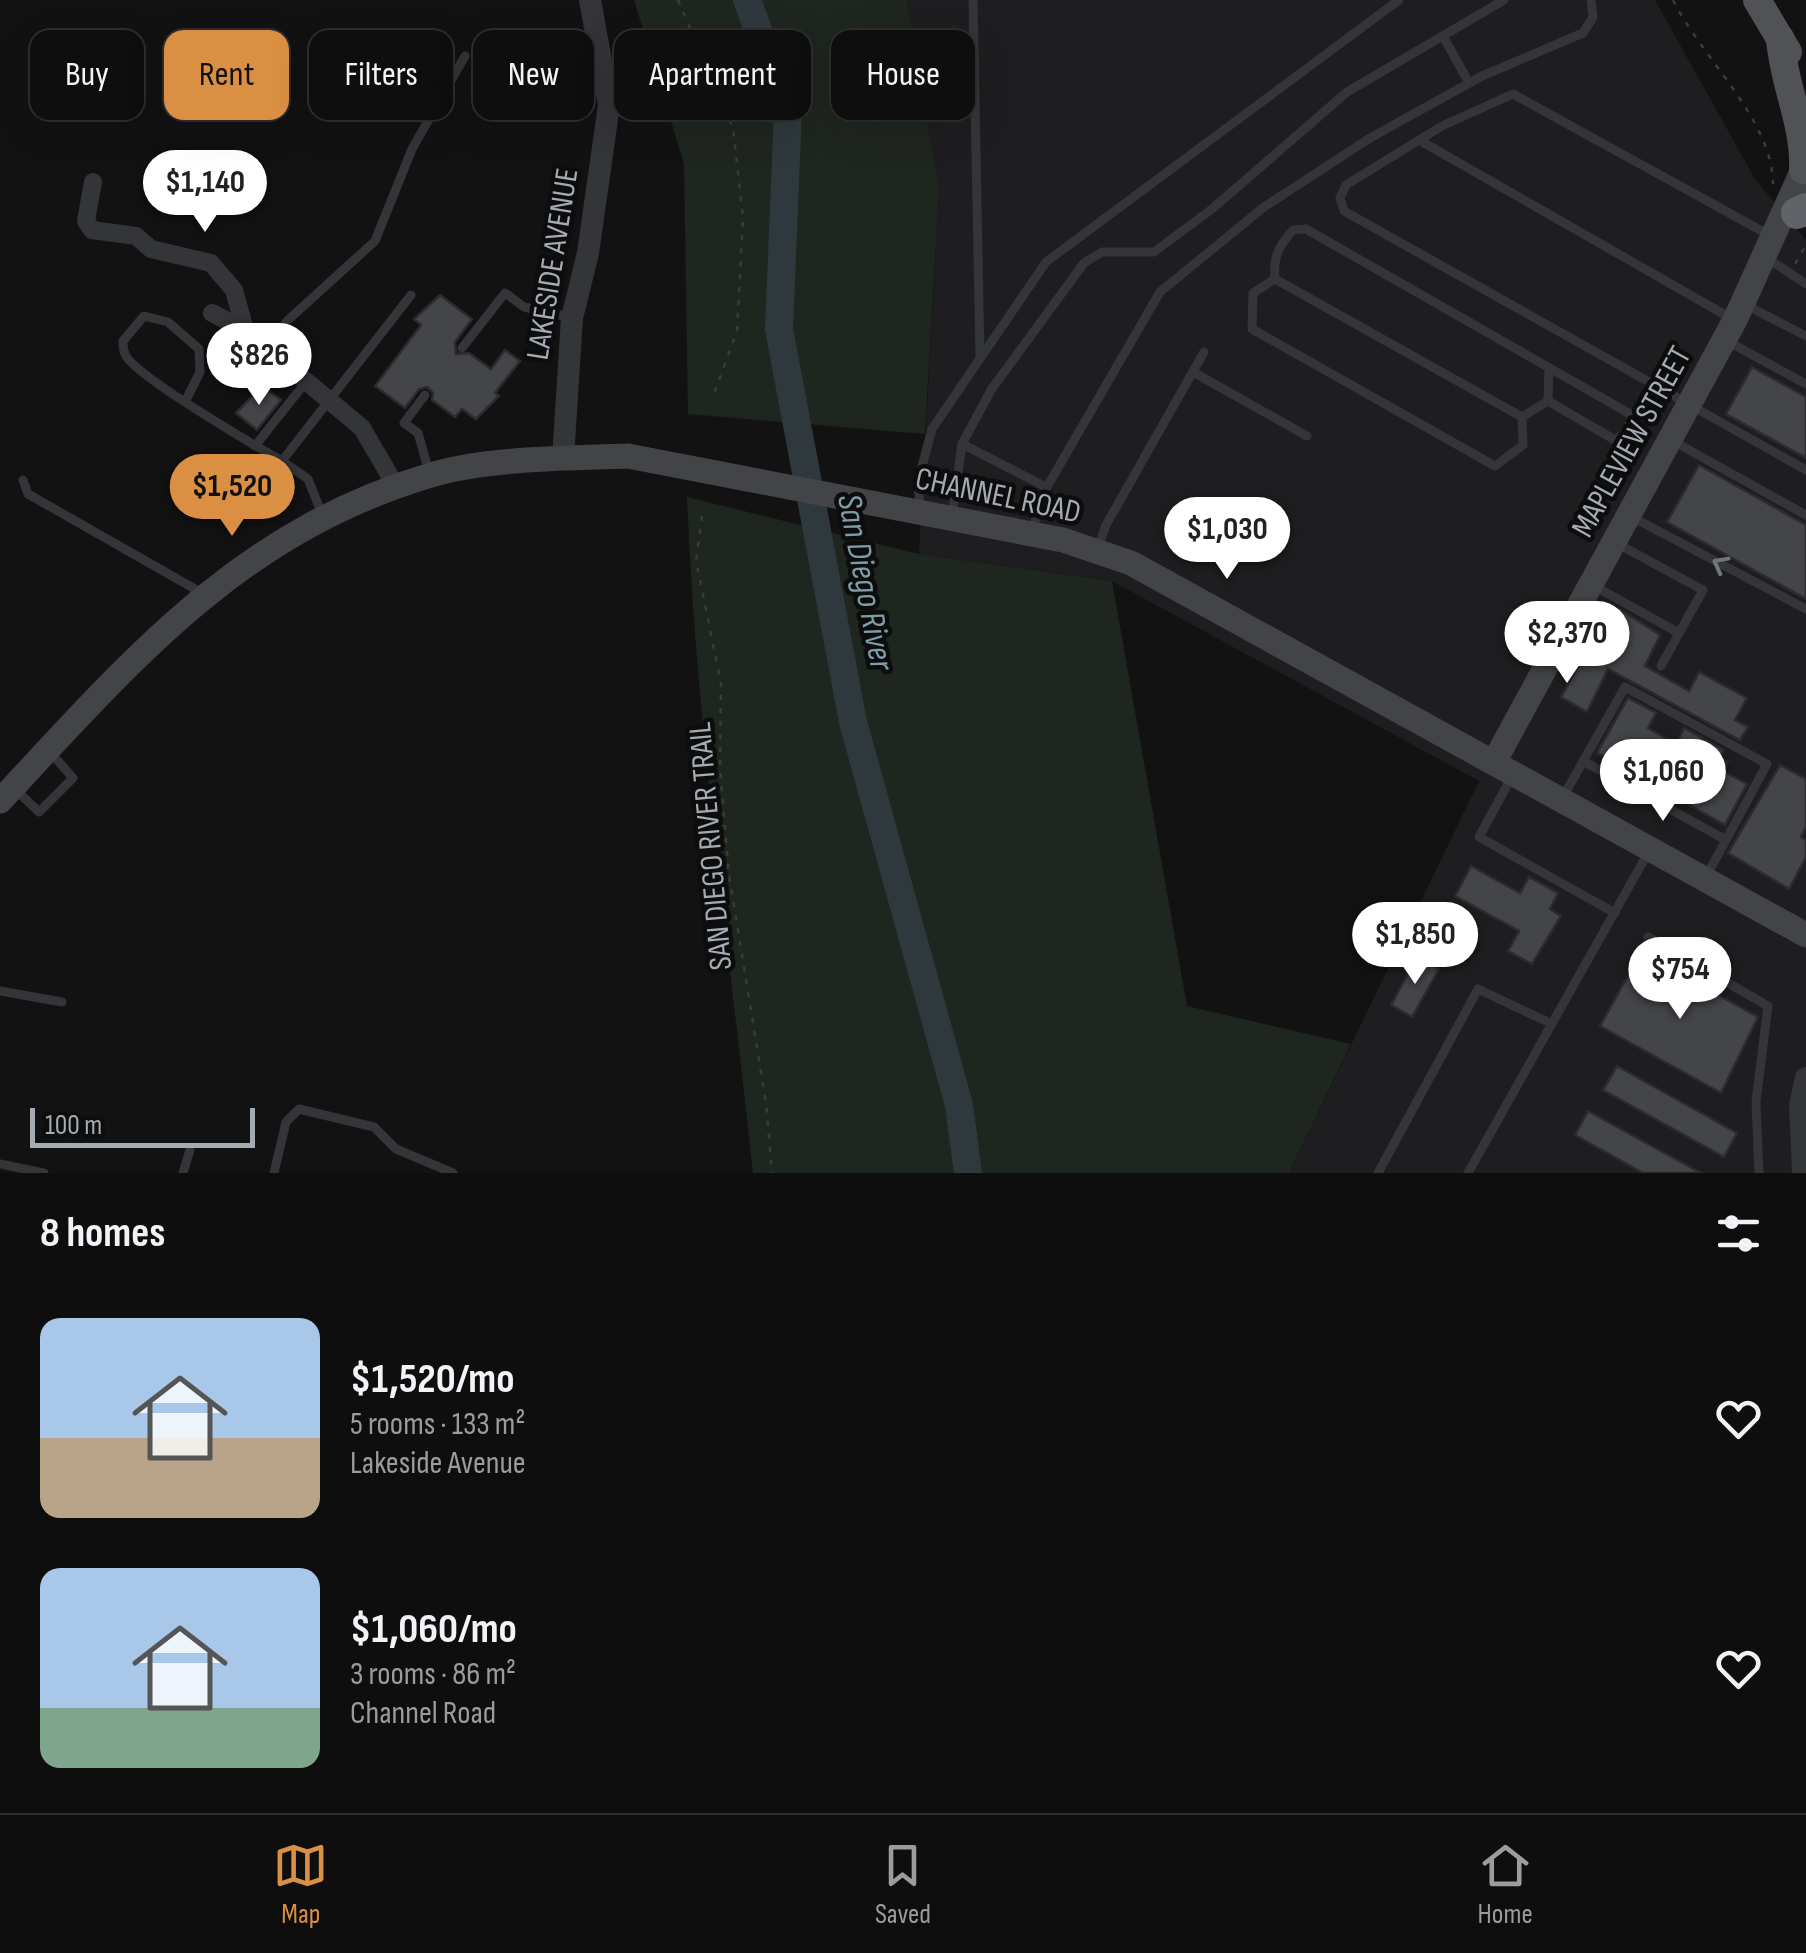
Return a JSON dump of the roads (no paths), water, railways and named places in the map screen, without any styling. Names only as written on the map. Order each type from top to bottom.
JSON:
[{"type":"main road","points":[[1757,0],[1791,50],[1806,83]]},
{"type":"main road","points":[[1791,50],[1782,68],[1802,131],[1800,198]]},
{"type":"main road","name":"MAPLEVIEW STREET","points":[[1769,247],[1779,248],[1800,198]]},
{"type":"main road","name":"MAPLEVIEW STREET","points":[[1504,767],[1591,584],[1670,439],[1676,401],[1734,321],[1769,247],[1800,198]]},
{"type":"main road","name":"CHANNEL ROAD","points":[[563,458],[628,456],[707,470],[1031,534],[1132,562],[1391,710],[1504,767],[1806,935]]},
{"type":"main road","points":[[6,794],[204,594],[266,549],[324,519],[430,475],[563,458]]},
{"type":"street","name":"LAKESIDE AVENUE","points":[[563,458],[572,318],[588,254],[609,105],[590,0]]},
{"type":"street","points":[[93,182],[86,222],[92,230],[136,236],[150,249],[211,262],[234,290],[245,330]]},
{"type":"street","points":[[212,313],[245,330],[362,428],[398,488]]},
{"type":"street","points":[[1803,1173],[1800,1105],[1806,1078]]},
{"type":"lane","points":[[974,0],[980,360]]},
{"type":"lane","points":[[920,513],[918,480],[925,444],[1056,252],[1398,0]]},
{"type":"lane","points":[[952,519],[962,444],[991,390],[1084,263],[1102,252],[1154,252],[1212,209],[1348,92],[1504,0]]},
{"type":"lane","points":[[1031,534],[1046,488],[1160,292],[1264,207],[1370,138],[1469,83],[1582,32],[1594,17],[1591,0]]},
{"type":"lane","points":[[1443,36],[1469,83]]},
{"type":"lane","points":[[276,358],[276,338],[288,321],[375,241],[412,149],[465,56]]},
{"type":"lane","points":[[1806,284],[1790,274],[1769,247],[1513,94],[1419,140],[1346,185],[1340,198],[1344,211],[1676,401],[1806,470]]},
{"type":"lane","points":[[1419,140],[1734,321],[1806,384]]},
{"type":"lane","points":[[1275,279],[1273,260],[1280,245],[1294,230],[1306,229],[1632,414],[1653,413],[1676,401]]},
{"type":"lane","points":[[1275,279],[1522,418]]},
{"type":"lane","points":[[1275,279],[1253,293],[1252,329],[1495,466],[1522,445],[1522,418]]},
{"type":"lane","points":[[462,348],[505,293],[524,307],[572,318]]},
{"type":"lane","points":[[282,462],[411,295]]},
{"type":"lane","points":[[186,400],[200,372],[199,349],[168,322],[144,316],[128,330],[124,353],[186,400],[310,483],[324,519]]},
{"type":"lane","points":[[1734,321],[1806,336]]},
{"type":"lane","points":[[1097,551],[1106,525],[1204,352]]},
{"type":"lane","points":[[1548,401],[1549,367]]},
{"type":"lane","points":[[1193,372],[1307,436]]},
{"type":"lane","points":[[255,446],[305,383]]},
{"type":"lane","points":[[426,395],[404,423],[418,432],[430,475]]},
{"type":"lane","points":[[1548,401],[1615,440],[1627,431],[1632,414]]},
{"type":"lane","points":[[1522,418],[1548,401]]},
{"type":"lane","points":[[1670,439],[1806,515]]},
{"type":"lane","points":[[962,444],[1046,488]]},
{"type":"lane","points":[[24,480],[28,494],[204,594]]},
{"type":"lane","points":[[1629,515],[1806,610]]},
{"type":"lane","points":[[1614,542],[1702,590],[1661,666]]},
{"type":"lane","points":[[1591,584],[1679,633]]},
{"type":"lane","points":[[1562,800],[1625,687],[1767,764],[1704,879]]},
{"type":"lane","points":[[6,794],[38,812],[73,778],[48,750]]},
{"type":"lane","points":[[1583,761],[1726,840]]},
{"type":"lane","points":[[1504,767],[1480,837],[1615,912]]},
{"type":"lane","points":[[1468,1173],[1650,849]]},
{"type":"lane","points":[[1648,938],[1768,1006],[1756,1102],[1759,1173]]},
{"type":"lane","points":[[1378,1173],[1478,988],[1552,1024]]},
{"type":"lane","points":[[0,991],[62,1002]]},
{"type":"lane","points":[[274,1173],[286,1122],[299,1109],[374,1127],[396,1149],[453,1173]]},
{"type":"lane","points":[[182,1173],[190,1150]]},
{"type":"lane","points":[[0,1164],[44,1173]]},
{"type":"waterway","name":"San Diego River","points":[[747,0],[788,110],[779,329],[853,722],[959,1105],[968,1173]]}]
